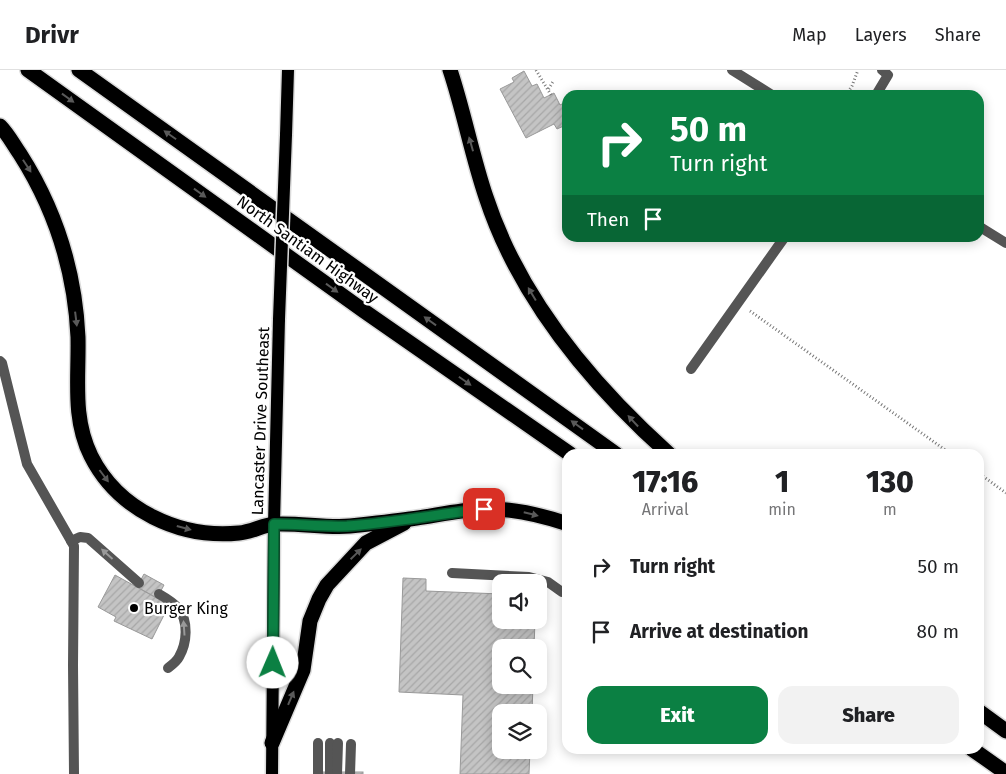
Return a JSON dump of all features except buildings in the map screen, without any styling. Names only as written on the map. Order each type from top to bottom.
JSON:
[{"type":"highway","name":"North Santiam Highway","points":[[28,70],[364,311],[563,449]]},
{"type":"highway","name":"North Santiam Highway","points":[[78,70],[609,449]]},
{"type":"highway","points":[[450,70],[486,199],[514,264],[551,325],[595,379],[664,449]]},
{"type":"highway","points":[[0,126],[34,176],[55,222],[70,270],[78,337],[76,385],[80,423],[86,446],[103,476],[118,493],[139,510],[161,522],[204,534],[240,533],[274,524],[334,526],[411,519],[484,509],[520,512],[562,522]]},
{"type":"highway","points":[[272,743],[303,670],[310,621],[318,599],[326,585],[366,543],[411,519]]},
{"type":"highway","points":[[984,715],[1006,731]]},
{"type":"highway","points":[[979,754],[1006,773]]},
{"type":"main road","name":"Lancaster Drive Southeast","points":[[272,774],[274,524],[288,70]]},
{"type":"street","points":[[732,70],[764,90]]},
{"type":"street","points":[[879,90],[888,75],[882,70]]},
{"type":"street","points":[[984,229],[1006,243]]},
{"type":"street","points":[[691,369],[781,242]]},
{"type":"street","points":[[0,361],[27,464],[74,546],[74,774]]},
{"type":"street","points":[[71,541],[80,537],[88,538],[139,583]]},
{"type":"street","points":[[452,573],[529,577],[548,582],[562,592]]},
{"type":"street","points":[[159,594],[178,607],[182,613],[186,630],[184,645],[178,658],[168,668]]},
{"type":"street","points":[[318,743],[318,774]]},
{"type":"street","points":[[330,774],[334,743],[337,774]]},
{"type":"street","points":[[350,774],[351,744]]},
{"type":"path","points":[[536,70],[550,95]]},
{"type":"path","points":[[849,90],[858,70]]},
{"type":"path","points":[[548,90],[554,80]]},
{"type":"path","points":[[738,303],[944,449]]},
{"type":"path","points":[[984,477],[1006,493]]},
{"type":"place","name":"Burger King","points":[[134,608]]},
{"type":"route","points":[[273,663],[274,524],[348,526],[484,509]]}]
